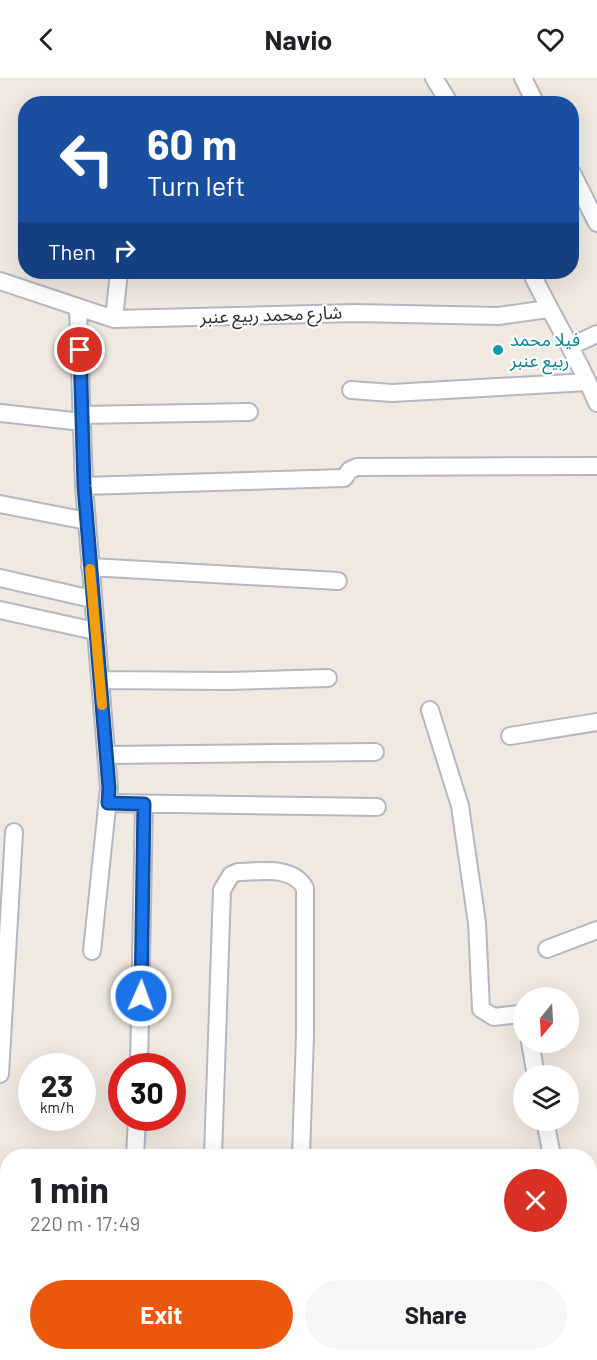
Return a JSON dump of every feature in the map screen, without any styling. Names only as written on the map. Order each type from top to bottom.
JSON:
[{"type":"street","points":[[434,78],[445,96]]},
{"type":"street","points":[[523,78],[532,96]]},
{"type":"street","points":[[579,186],[597,223]]},
{"type":"street","points":[[114,320],[118,279]]},
{"type":"street","points":[[534,279],[548,309],[571,346],[597,403]]},
{"type":"street","name":"شارع محمد ربيع عنبر","points":[[0,281],[114,320],[355,313],[498,316],[548,309]]},
{"type":"street","points":[[78,308],[84,486],[108,803],[92,951]]},
{"type":"street","points":[[571,346],[597,334]]},
{"type":"street","points":[[351,390],[392,393],[588,382]]},
{"type":"street","points":[[0,413],[82,418],[249,412]]},
{"type":"street","points":[[84,486],[344,478],[350,470],[357,467],[597,466]]},
{"type":"street","points":[[0,504],[87,521]]},
{"type":"street","points":[[90,567],[338,581]]},
{"type":"street","points":[[0,578],[92,599]]},
{"type":"street","points":[[0,610],[95,631]]},
{"type":"street","points":[[100,680],[227,681],[328,678]]},
{"type":"street","points":[[430,711],[460,806],[477,922],[481,1009],[494,1017],[513,1015]]},
{"type":"street","points":[[510,736],[597,722]]},
{"type":"street","points":[[106,755],[375,752]]},
{"type":"street","points":[[108,803],[377,807]]},
{"type":"street","points":[[139,1053],[144,804]]},
{"type":"street","points":[[0,1074],[14,832]]},
{"type":"street","points":[[213,1149],[222,890],[231,875],[237,872],[287,873],[298,878],[305,888],[306,1034],[301,1149]]},
{"type":"street","points":[[548,949],[597,930]]},
{"type":"street","points":[[135,1149],[136,1131]]},
{"type":"street","points":[[547,1131],[551,1149]]},
{"type":"slow traffic","points":[[90,569],[102,705]]},
{"type":"place","name":"فيلا محمد ربيع عنبر","points":[[498,350]]},
{"type":"route","points":[[80,350],[84,486],[109,788],[108,803],[144,804],[141,996]]}]
